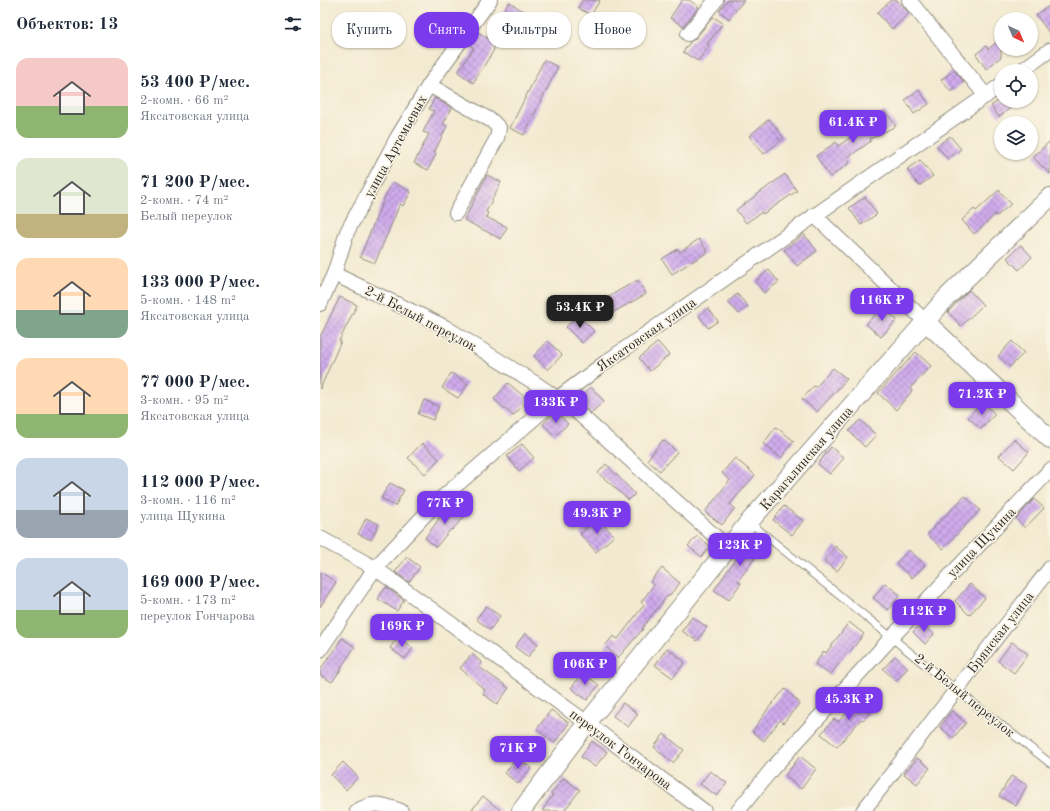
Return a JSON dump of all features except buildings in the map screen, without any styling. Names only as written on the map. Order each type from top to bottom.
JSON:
[{"type":"street","name":"улица Артемьевых","points":[[320,304],[334,274],[347,232],[397,138],[429,85],[490,0]]},
{"type":"street","points":[[688,34],[716,0]]},
{"type":"street","points":[[909,0],[986,96]]},
{"type":"street","points":[[1031,64],[1050,50]]},
{"type":"street","points":[[429,85],[492,121],[499,128],[497,138],[456,213]]},
{"type":"street","name":"Яксатовская улица","points":[[320,650],[375,568],[436,502],[558,398],[606,362],[814,215],[994,90]]},
{"type":"street","name":"Карагалинская улица","points":[[521,811],[587,722],[749,522],[947,297],[1050,197]]},
{"type":"street","points":[[814,215],[1050,440]]},
{"type":"street","name":"2-й Белый переулок","points":[[334,274],[445,327],[558,398],[577,412],[728,548]]},
{"type":"street","name":"улица Щукина","points":[[738,811],[772,769],[892,637],[1050,470]]},
{"type":"street","name":"переулок Гончарова","points":[[320,538],[375,568],[587,722],[704,811]]},
{"type":"street","name":"Брянская улица","points":[[863,811],[1050,568]]},
{"type":"street","points":[[362,808],[384,804],[401,811]]},
{"type":"lane","name":"2-й Белый переулок","points":[[749,522],[892,637],[955,690],[1050,763]]}]
